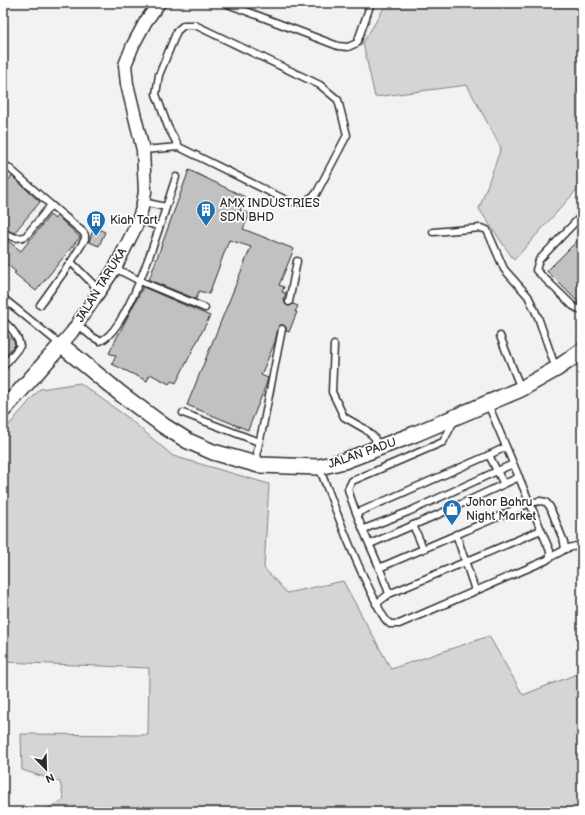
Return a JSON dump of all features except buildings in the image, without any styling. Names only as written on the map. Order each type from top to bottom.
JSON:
[{"type":"street","name":"JALAN TARUKA","points":[[3,410],[61,345],[77,324],[115,268],[138,219],[145,192],[143,150],[127,84],[125,65],[133,45],[146,21],[159,3]]},
{"type":"street","name":"JALAN PADU","points":[[61,345],[121,394],[164,426],[188,441],[213,452],[259,465],[319,467],[344,461],[379,448],[488,404],[521,389],[556,369],[582,351]]},
{"type":"lane","points":[[226,3],[338,46],[348,47],[357,43],[371,3]]},
{"type":"lane","points":[[143,150],[179,147],[290,202],[304,202],[316,194],[347,135],[338,100],[320,85],[195,25],[184,25],[177,31],[159,75],[156,94],[168,127],[179,147]]},
{"type":"lane","points":[[3,165],[8,167],[85,235],[85,239],[71,262],[40,305]]},
{"type":"lane","points":[[77,324],[91,336],[100,341],[105,339],[117,324],[140,281],[147,264],[176,177]]},
{"type":"lane","points":[[143,202],[166,207]]},
{"type":"lane","points":[[3,232],[20,239],[26,236],[51,205]]},
{"type":"lane","points":[[582,215],[539,260],[536,270],[573,306],[582,311]]},
{"type":"lane","points":[[138,219],[159,227]]},
{"type":"lane","points":[[433,232],[481,228],[487,230],[504,269],[528,296],[538,317],[556,369]]},
{"type":"lane","points":[[289,302],[297,261]]},
{"type":"lane","points":[[71,262],[99,290]]},
{"type":"lane","points":[[115,268],[140,281],[205,308]]},
{"type":"lane","points":[[3,298],[61,345]]},
{"type":"lane","points":[[3,321],[11,328],[19,339],[20,346],[3,367]]},
{"type":"lane","points":[[259,465],[257,452],[282,329]]},
{"type":"lane","points":[[500,336],[521,389]]},
{"type":"lane","points":[[334,345],[332,392],[344,417],[365,429],[374,438],[379,448]]},
{"type":"lane","points":[[488,404],[550,551],[550,557]]},
{"type":"lane","points":[[183,413],[259,442]]},
{"type":"lane","points":[[389,594],[364,529],[356,513],[348,489],[352,481],[443,442],[455,417]]},
{"type":"lane","points":[[356,513],[506,447]]},
{"type":"lane","points":[[489,455],[504,484]]},
{"type":"lane","points":[[364,529],[408,512],[513,464]]},
{"type":"lane","points":[[319,467],[371,594],[384,620],[390,624],[398,624],[546,560],[565,549],[576,546]]},
{"type":"lane","points":[[370,544],[519,477]]},
{"type":"lane","points":[[379,568],[530,503],[540,501],[546,502],[550,507],[564,542],[565,549]]},
{"type":"lane","points":[[413,525],[423,548]]},
{"type":"lane","points":[[376,604],[389,594],[541,530]]},
{"type":"lane","points":[[456,534],[475,590]]},
{"type":"shaded area","points":[[387,3],[582,3],[582,184],[514,260],[479,209],[501,148],[467,85],[375,97],[363,43]]},
{"type":"shaded area","points":[[80,383],[127,417],[173,456],[269,484],[264,568],[287,593],[343,581],[391,669],[489,636],[523,695],[582,672],[582,812],[40,812],[64,800],[60,782],[22,770],[21,734],[148,735],[149,668],[3,662],[3,432],[40,389]]},
{"type":"place","name":"AMX INDUSTRIES SDN BHD","points":[[206,227]]},
{"type":"place","name":"Kiah Tart","points":[[96,237]]},
{"type":"place","name":"Johor Bahru Night Market","points":[[452,526]]}]
